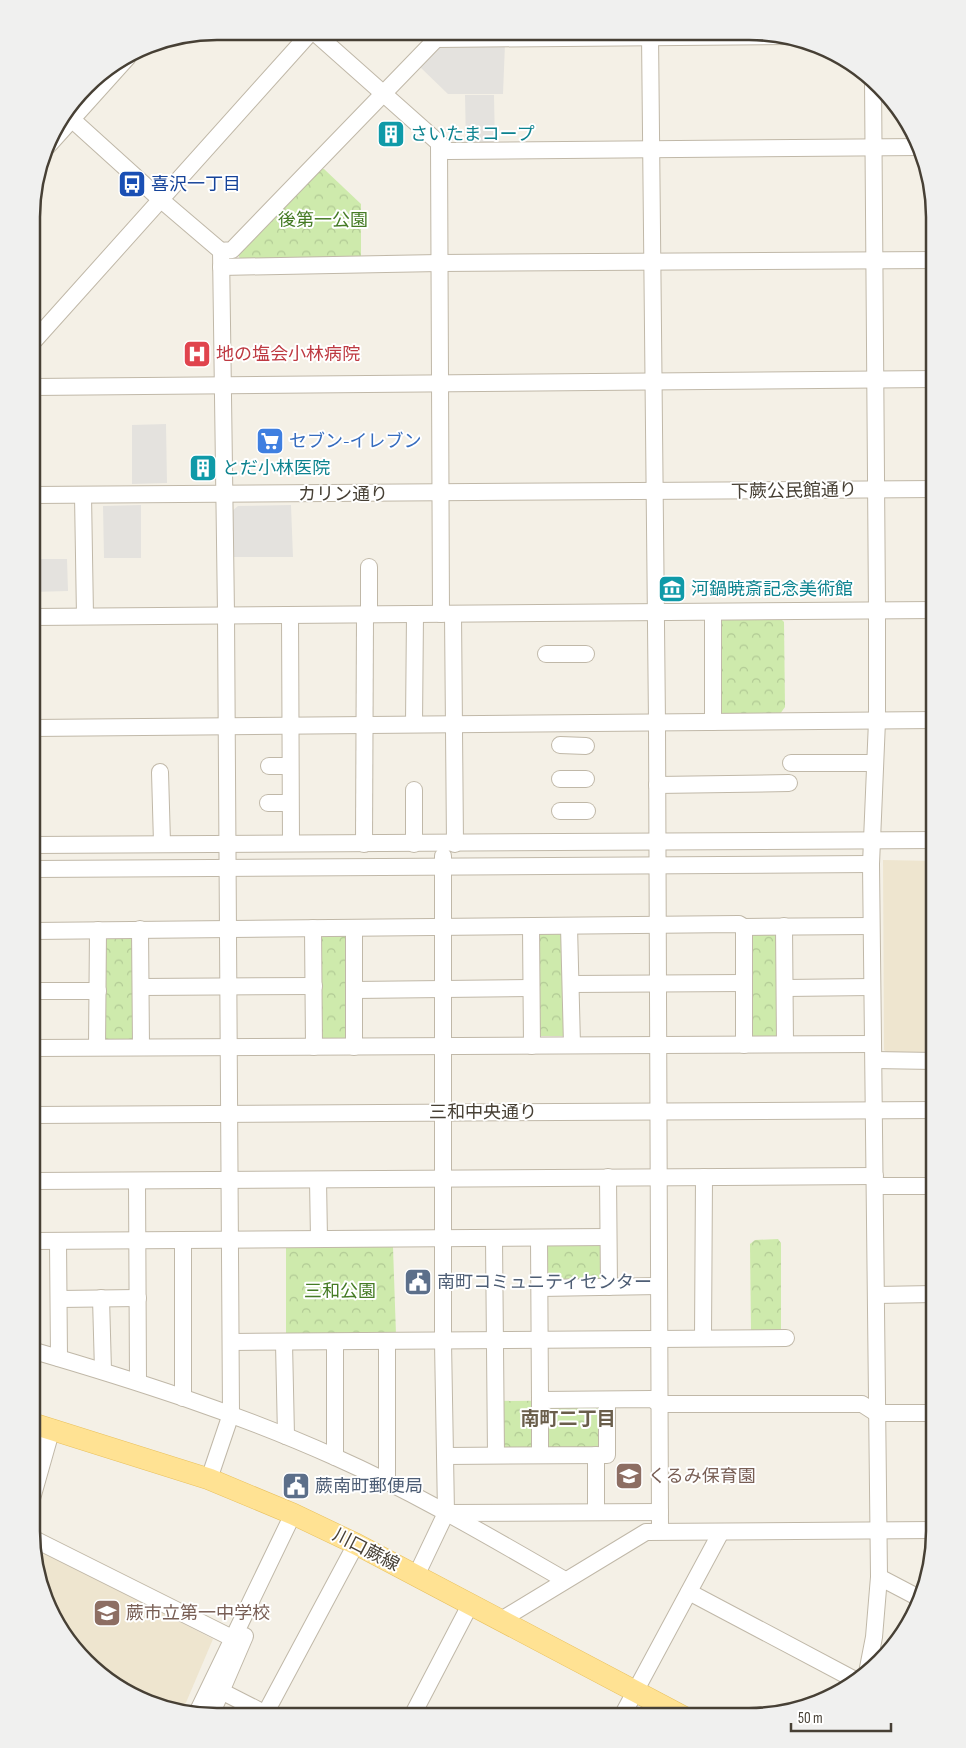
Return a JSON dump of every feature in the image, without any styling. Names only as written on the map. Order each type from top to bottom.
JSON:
[{"type":"main road","name":"川口蕨線","points":[[40,1425],[209,1479],[294,1514],[356,1544],[669,1708]]},
{"type":"street","points":[[40,334],[306,40]]},
{"type":"street","points":[[322,40],[384,92],[448,151],[912,147]]},
{"type":"street","points":[[221,259],[232,250],[435,40]]},
{"type":"street","points":[[650,40],[657,723],[656,925],[659,1112],[660,1530]]},
{"type":"street","points":[[78,108],[104,81]]},
{"type":"street","points":[[869,1661],[874,1637],[879,1577],[877,1531],[875,1110],[871,926],[871,864],[877,721],[877,490],[874,380],[873,91]]},
{"type":"street","points":[[70,118],[221,259],[439,263],[926,260]]},
{"type":"street","points":[[416,1576],[446,1512],[443,1342],[443,866],[449,844],[453,725],[441,493],[439,143]]},
{"type":"street","points":[[209,1479],[231,1414],[227,726],[221,259]]},
{"type":"street","points":[[40,388],[224,384],[654,383],[926,379]]},
{"type":"street","name":"下蕨公民館通り","points":[[654,492],[926,489]]},
{"type":"street","name":"カリン通り","points":[[40,495],[654,492]]},
{"type":"street","points":[[83,495],[85,616]]},
{"type":"street","points":[[364,844],[364,725],[369,567]]},
{"type":"street","points":[[40,617],[926,610]]},
{"type":"street","points":[[713,612],[713,722]]},
{"type":"street","points":[[414,724],[415,614]]},
{"type":"street","points":[[290,615],[291,842]]},
{"type":"street","points":[[546,654],[586,654]]},
{"type":"street","points":[[40,728],[926,720]]},
{"type":"street","points":[[560,746],[586,746]]},
{"type":"street","points":[[791,762],[875,763]]},
{"type":"street","points":[[269,766],[290,766]]},
{"type":"street","points":[[160,772],[162,844]]},
{"type":"street","points":[[560,779],[586,779]]},
{"type":"street","points":[[657,785],[789,783]]},
{"type":"street","points":[[414,790],[414,844]]},
{"type":"street","points":[[268,803],[290,803]]},
{"type":"street","points":[[560,811],[587,811]]},
{"type":"street","points":[[40,845],[291,842],[449,844],[926,840]]},
{"type":"street","points":[[40,869],[871,864]]},
{"type":"street","points":[[40,931],[739,924],[744,927],[871,926]]},
{"type":"street","points":[[569,926],[572,1045]]},
{"type":"street","points":[[784,926],[785,1044]]},
{"type":"street","points":[[531,927],[532,1046]]},
{"type":"street","points":[[744,927],[744,1044]]},
{"type":"street","points":[[313,928],[314,1046]]},
{"type":"street","points":[[354,928],[354,1046]]},
{"type":"street","points":[[140,929],[142,1047]]},
{"type":"street","points":[[97,1047],[98,930]]},
{"type":"street","points":[[571,984],[744,982]]},
{"type":"street","points":[[141,987],[314,986]]},
{"type":"street","points":[[784,988],[872,987]]},
{"type":"street","points":[[354,990],[531,988]]},
{"type":"street","points":[[40,991],[98,991]]},
{"type":"street","points":[[40,1048],[785,1044],[926,1059]]},
{"type":"street","name":"三和中央通り","points":[[40,1115],[926,1110]]},
{"type":"street","points":[[40,1181],[318,1180],[444,1177],[704,1177],[875,1181],[926,1185]]},
{"type":"street","points":[[608,1177],[609,1287]]},
{"type":"street","points":[[703,1338],[704,1177]]},
{"type":"street","points":[[318,1180],[319,1239]]},
{"type":"street","points":[[137,1181],[138,1382]]},
{"type":"street","points":[[40,1241],[608,1237]]},
{"type":"street","points":[[539,1238],[540,1455]]},
{"type":"street","points":[[494,1239],[496,1455]]},
{"type":"street","points":[[183,1240],[183,1398]]},
{"type":"street","points":[[58,1241],[59,1358]]},
{"type":"street","points":[[540,1288],[659,1286]]},
{"type":"street","points":[[876,1295],[926,1294]]},
{"type":"street","points":[[101,1298],[103,1372]]},
{"type":"street","points":[[59,1299],[138,1298]]},
{"type":"street","points":[[231,1342],[335,1343],[786,1338]]},
{"type":"street","points":[[387,1342],[387,1482]]},
{"type":"street","points":[[284,1343],[286,1436]]},
{"type":"street","points":[[335,1343],[335,1457]]},
{"type":"street","points":[[40,1352],[138,1382],[231,1414],[335,1457],[446,1512],[565,1580]]},
{"type":"street","points":[[540,1400],[652,1400],[659,1404],[862,1404],[876,1413],[926,1413]]},
{"type":"street","points":[[445,1456],[607,1455],[607,1400]]},
{"type":"street","points":[[40,1470],[52,1428]]},
{"type":"street","points":[[596,1455],[596,1512]]},
{"type":"street","points":[[446,1512],[660,1512]]},
{"type":"street","points":[[212,1708],[217,1684],[232,1638],[248,1611],[294,1514]]},
{"type":"street","points":[[501,1620],[646,1532],[660,1530],[720,1532],[926,1530]]},
{"type":"street","points":[[626,1708],[720,1532]]},
{"type":"street","points":[[40,1542],[232,1638]]},
{"type":"street","points":[[271,1708],[356,1544]]},
{"type":"street","points":[[879,1577],[914,1595]]},
{"type":"street","points":[[689,1592],[849,1677]]},
{"type":"street","points":[[416,1708],[470,1605]]},
{"type":"street","points":[[201,1707],[217,1684],[251,1622],[248,1611]]},
{"type":"street","points":[[217,1684],[256,1708]]},
{"type":"shaded area","points":[[440,44],[505,44],[503,94],[448,94],[419,66]]},
{"type":"shaded area","points":[[465,95],[494,95],[495,145],[466,146]]},
{"type":"shaded area","points":[[166,424],[167,483],[132,484],[132,425]]},
{"type":"shaded area","points":[[141,505],[141,558],[104,558],[103,506]]},
{"type":"shaded area","points":[[291,505],[293,557],[232,557],[231,512],[238,506]]},
{"type":"shaded area","points":[[40,559],[67,559],[68,591],[40,592]]},
{"type":"shaded area","points":[[883,860],[926,861],[926,1053],[889,1054],[884,1050]]},
{"type":"shaded area","name":"蕨市立第一中学校","points":[[41,1550],[213,1639],[185,1705],[160,1699],[139,1690],[100,1664],[84,1648],[70,1629],[58,1609],[49,1588]]},
{"type":"green space","name":"後第一公園","points":[[320,169],[324,169],[361,204],[361,256],[240,259],[238,254]]},
{"type":"green space","points":[[779,617],[784,622],[785,707],[780,714],[722,715],[718,711],[718,622],[721,618]]},
{"type":"green space","points":[[778,932],[779,1038],[750,1037],[750,933]]},
{"type":"green space","points":[[562,933],[566,1032],[563,1036],[537,1036],[538,934]]},
{"type":"green space","points":[[133,935],[136,1034],[132,1039],[106,1039],[102,1035],[102,941],[107,936]]},
{"type":"green space","points":[[321,935],[345,935],[348,939],[348,1036],[345,1039],[321,1039]]},
{"type":"green space","points":[[778,1239],[781,1243],[781,1329],[778,1333],[753,1334],[751,1330],[750,1244],[755,1240]]},
{"type":"green space","points":[[601,1245],[605,1281],[546,1285],[546,1246]]},
{"type":"green space","name":"三和公園","points":[[286,1246],[393,1247],[396,1335],[286,1336]]},
{"type":"green space","points":[[607,1400],[607,1455],[496,1455],[495,1401]]},
{"type":"place","name":"さいたまコープ","points":[[391,134]]},
{"type":"place","name":"喜沢一丁目","points":[[132,184]]},
{"type":"place","name":"地の塩会小林病院","points":[[197,354]]},
{"type":"place","name":"セブン-イレブン","points":[[270,441]]},
{"type":"place","name":"とだ小林医院","points":[[203,468]]},
{"type":"place","name":"河鍋暁斎記念美術館","points":[[672,589]]},
{"type":"place","name":"南町コミュニティセンター","points":[[418,1282]]},
{"type":"place","name":"くるみ保育園","points":[[629,1476]]},
{"type":"place","name":"蕨南町郵便局","points":[[296,1486]]},
{"type":"place","name":"蕨市立第一中学校","points":[[107,1613]]},
{"type":"district","name":"南町二丁目","points":[[568,1419]]}]
